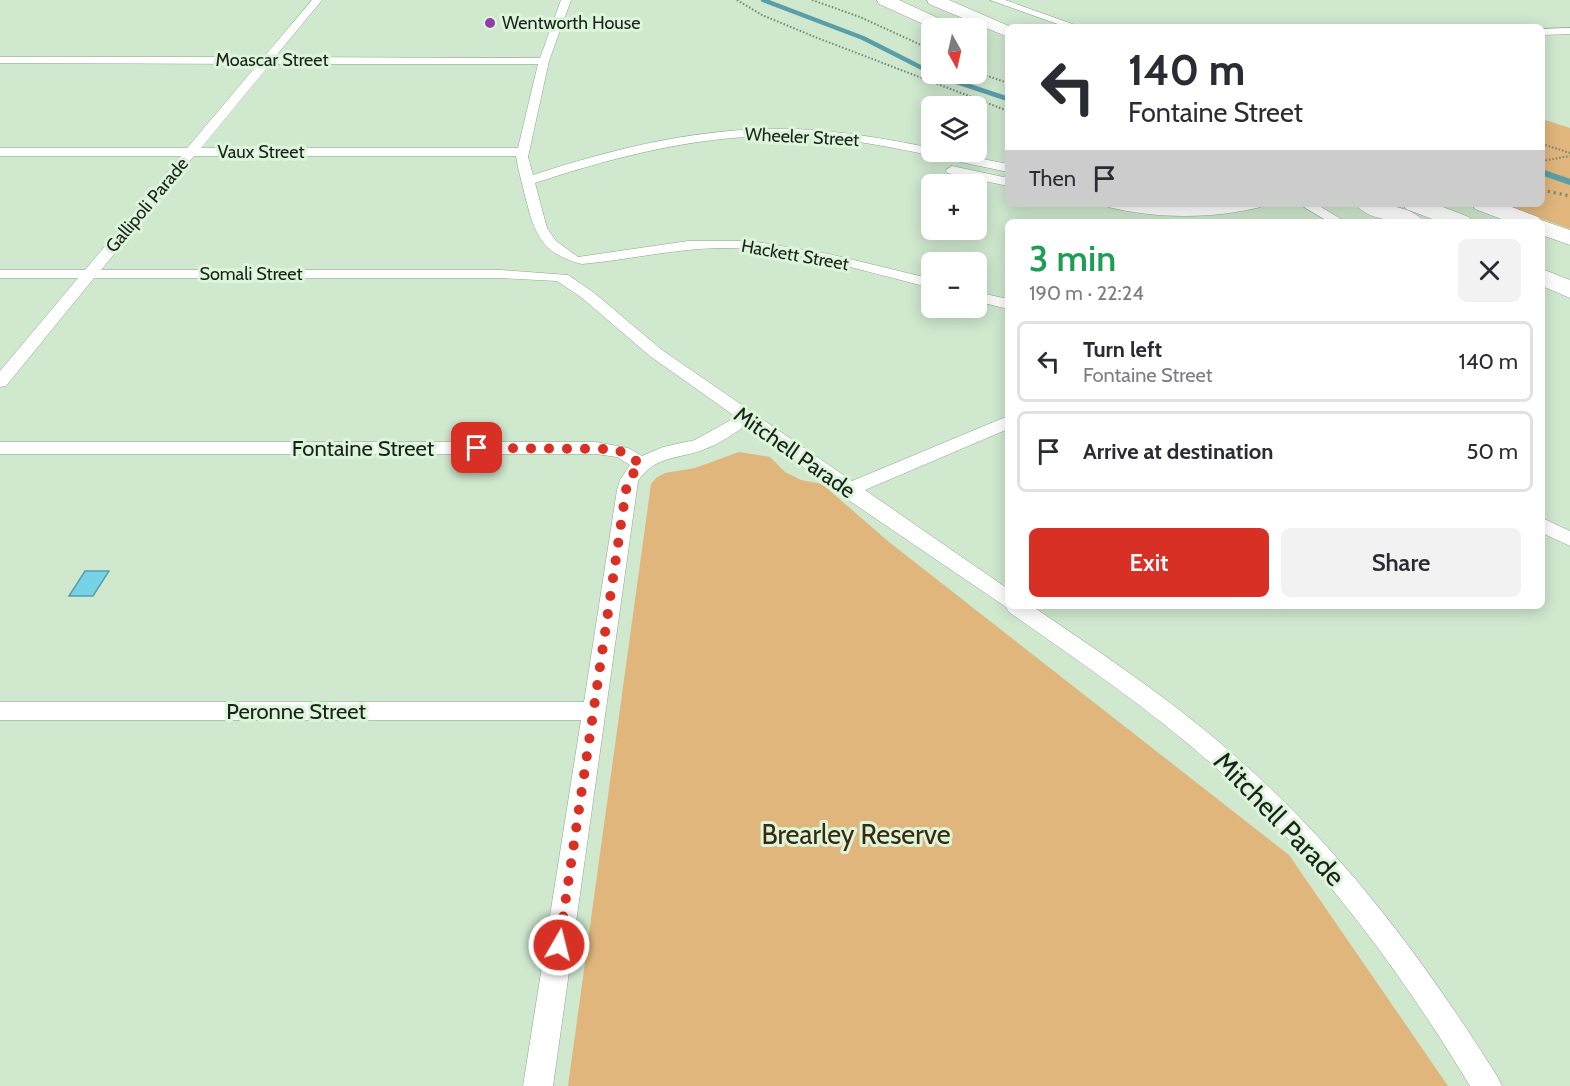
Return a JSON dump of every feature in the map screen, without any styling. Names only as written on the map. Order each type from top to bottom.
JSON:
[{"type":"highway","points":[[885,0],[924,18]]},
{"type":"highway","points":[[935,0],[1005,31]]},
{"type":"highway","points":[[1374,207],[1404,219]]},
{"type":"highway","points":[[1422,207],[1453,219]]},
{"type":"highway","points":[[1491,207],[1522,219]]},
{"type":"highway","points":[[1545,228],[1570,238]]},
{"type":"highway","points":[[1545,256],[1570,267]]},
{"type":"highway","points":[[1545,278],[1570,290]]},
{"type":"street","name":"Gallipoli Parade","points":[[0,382],[318,0]]},
{"type":"street","points":[[566,0],[544,61],[523,152],[528,186],[540,228],[551,243],[580,265]]},
{"type":"street","points":[[995,0],[1067,24]]},
{"type":"street","points":[[1545,32],[1570,32]]},
{"type":"street","name":"Moascar Street","points":[[0,60],[544,61]]},
{"type":"street","name":"Wheeler Street","points":[[528,186],[615,152],[650,145],[754,132],[809,133],[876,141],[1005,167]]},
{"type":"street","name":"Wheeler Street","points":[[528,186],[634,157],[709,145],[751,143],[851,149],[1005,181]]},
{"type":"street","name":"Vaux Street","points":[[0,152],[523,152]]},
{"type":"street","points":[[1132,207],[1199,212],[1235,207]]},
{"type":"street","points":[[1312,207],[1334,219]]},
{"type":"street","points":[[551,243],[553,271]]},
{"type":"street","name":"Hackett Street","points":[[580,265],[673,247],[745,245],[810,254],[921,281]]},
{"type":"street","points":[[553,271],[560,258],[580,265]]},
{"type":"street","points":[[553,271],[580,265]]},
{"type":"street","name":"Mitchell Parade","points":[[580,265],[589,294]]},
{"type":"street","name":"Somali Street","points":[[0,274],[501,274],[553,271]]},
{"type":"street","name":"Mitchell Parade","points":[[553,271],[589,294],[630,333],[747,418],[1005,598]]},
{"type":"street","points":[[987,299],[1005,303]]},
{"type":"street","points":[[538,1086],[628,480],[641,464],[669,451],[700,445],[747,418]]},
{"type":"street","points":[[848,490],[1005,423]]},
{"type":"street","name":"Fontaine Street","points":[[0,448],[596,448],[622,452],[641,464]]},
{"type":"street","points":[[1545,526],[1570,539]]},
{"type":"street","name":"Mitchell Parade","points":[[1020,609],[1184,726],[1236,771],[1297,832],[1344,885],[1398,952],[1437,1005],[1487,1086]]},
{"type":"street","name":"Peronne Street","points":[[0,711],[593,711]]},
{"type":"path","points":[[737,0],[762,15],[1005,110]]},
{"type":"path","points":[[812,0],[860,17],[921,45]]},
{"type":"path","points":[[987,76],[1005,82]]},
{"type":"path","points":[[995,107],[1005,106]]},
{"type":"path","points":[[1545,145],[1570,155]]},
{"type":"path","points":[[1545,160],[1570,155]]},
{"type":"path","points":[[1545,191],[1570,196]]},
{"type":"green space","points":[[1545,120],[1570,128],[1570,229],[1508,207],[1545,207]]},
{"type":"green space","name":"Brearley Reserve","points":[[739,452],[770,457],[785,472],[801,480],[822,484],[889,542],[1289,855],[1448,1086],[568,1086],[651,484],[665,473],[695,468]]},
{"type":"water","points":[[85,571],[109,571],[93,596],[69,596]]},
{"type":"waterway","points":[[763,0],[863,38],[921,67]]},
{"type":"waterway","points":[[963,84],[1005,98]]},
{"type":"waterway","points":[[1545,173],[1570,182]]},
{"type":"place","name":"Wentworth House","points":[[490,23]]},
{"type":"route","points":[[477,448],[613,449],[641,464],[628,480],[626,490],[559,945]]}]
